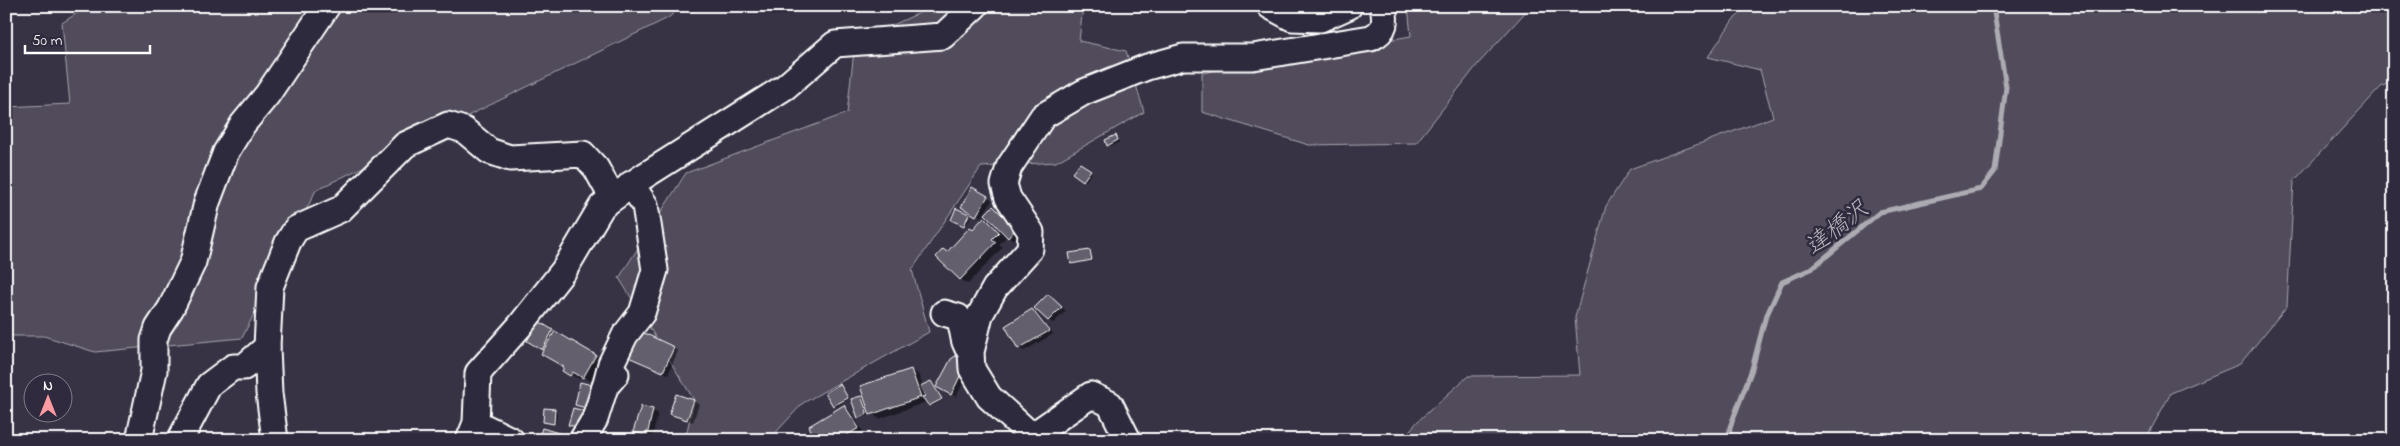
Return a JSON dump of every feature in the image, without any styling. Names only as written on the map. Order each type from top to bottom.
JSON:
[{"type":"street","points":[[139,440],[154,371],[154,340],[158,328],[171,308],[193,262],[206,202],[226,152],[242,124],[267,95],[327,6]]},
{"type":"street","points":[[511,440],[472,431],[478,373],[558,277],[602,206],[622,191],[785,87],[835,44],[943,36],[975,6]]},
{"type":"street","points":[[1270,6],[1292,18],[1320,20],[1349,6]]},
{"type":"street","points":[[1128,440],[1110,404],[1091,395],[1030,438],[988,398],[972,369],[971,352],[980,315],[995,288],[1030,249],[1031,232],[1008,198],[1004,184],[1009,167],[1043,116],[1084,92],[1147,67],[1183,57],[1252,57],[1371,38],[1380,34],[1384,28],[1383,6]]},
{"type":"street","points":[[275,440],[269,393],[267,347],[270,287],[288,242],[296,229],[341,209],[405,144],[448,124],[464,130],[489,151],[510,158],[583,154],[622,191],[645,205],[655,270],[642,313],[625,335],[611,364],[595,418],[582,440]]},
{"type":"street","points":[[944,313],[958,317],[962,323],[964,343],[971,352]]},
{"type":"street","points":[[180,440],[209,385],[233,367],[244,367],[267,347]]},
{"type":"street","points":[[605,387],[622,368]]},
{"type":"shaded area","points":[[88,6],[682,6],[668,18],[316,190],[242,338],[95,352],[44,336],[6,336],[6,107],[70,104],[62,23]]},
{"type":"shaded area","points":[[935,6],[1093,6],[1082,14],[1079,41],[1126,51],[1144,112],[1056,162],[981,167],[912,270],[929,332],[803,403],[769,440],[685,440],[694,400],[619,278],[686,173],[847,113],[855,42]]},
{"type":"shaded area","points":[[1408,6],[1531,6],[1478,64],[1416,143],[1309,145],[1202,112],[1202,73],[1411,36]]},
{"type":"shaded area","points":[[1749,6],[2394,6],[2394,80],[2381,87],[2294,181],[2287,306],[2240,364],[2171,393],[2145,440],[1401,440],[1418,421],[1468,376],[1580,375],[1575,317],[1606,206],[1630,169],[1773,117],[1760,70],[1708,57],[1733,20]]},
{"type":"building","points":[[1116,135],[1118,140],[1107,146],[1105,140]]},
{"type":"building","points":[[1080,163],[1091,170],[1083,181],[1072,173]]},
{"type":"building","points":[[972,187],[988,196],[976,216],[961,207]]},
{"type":"building","points":[[993,206],[1016,229],[1008,238],[985,214]]},
{"type":"building","points":[[956,208],[969,214],[964,226],[951,220]]},
{"type":"building","points":[[984,217],[999,232],[992,239],[996,242],[960,280],[936,257],[943,249],[947,252],[970,227],[973,229]]},
{"type":"building","points":[[1090,250],[1092,260],[1071,264],[1069,253]]},
{"type":"building","points":[[1048,294],[1062,307],[1048,321],[1034,308]]},
{"type":"building","points":[[1032,309],[1049,331],[1018,349],[1005,326]]},
{"type":"building","points":[[538,321],[553,330],[542,350],[527,341]]},
{"type":"building","points":[[555,331],[596,355],[583,378],[573,372],[570,376],[562,371],[564,367],[541,354]]},
{"type":"building","points":[[640,331],[674,347],[663,372],[626,356]]},
{"type":"building","points":[[960,355],[961,374],[951,395],[936,387],[951,359]]},
{"type":"building","points":[[911,369],[921,397],[870,415],[860,386]]},
{"type":"building","points":[[931,381],[942,399],[929,406],[922,397],[925,396],[920,386]]},
{"type":"building","points":[[580,382],[592,385],[586,408],[575,405]]},
{"type":"building","points":[[840,384],[848,398],[833,406],[825,393]]},
{"type":"building","points":[[676,394],[694,400],[687,420],[669,414]]},
{"type":"building","points":[[861,396],[867,412],[866,415],[858,418],[851,399]]},
{"type":"building","points":[[844,405],[859,428],[839,440],[819,440],[815,433],[813,435],[809,426]]},
{"type":"building","points":[[641,406],[653,409],[647,436],[633,432]]},
{"type":"building","points":[[544,408],[555,409],[554,424],[543,422]]},
{"type":"building","points":[[573,408],[585,411],[582,428],[568,425]]},
{"type":"building","points":[[542,428],[565,435],[564,440],[538,440]]},
{"type":"building","points":[[805,432],[809,438],[812,436],[815,440],[794,440]]},
{"type":"waterway","name":"達橋沢","points":[[1729,440],[1730,427],[1752,369],[1765,319],[1782,282],[1811,269],[1880,212],[1981,189],[1995,171],[2006,87],[1993,6]]}]
